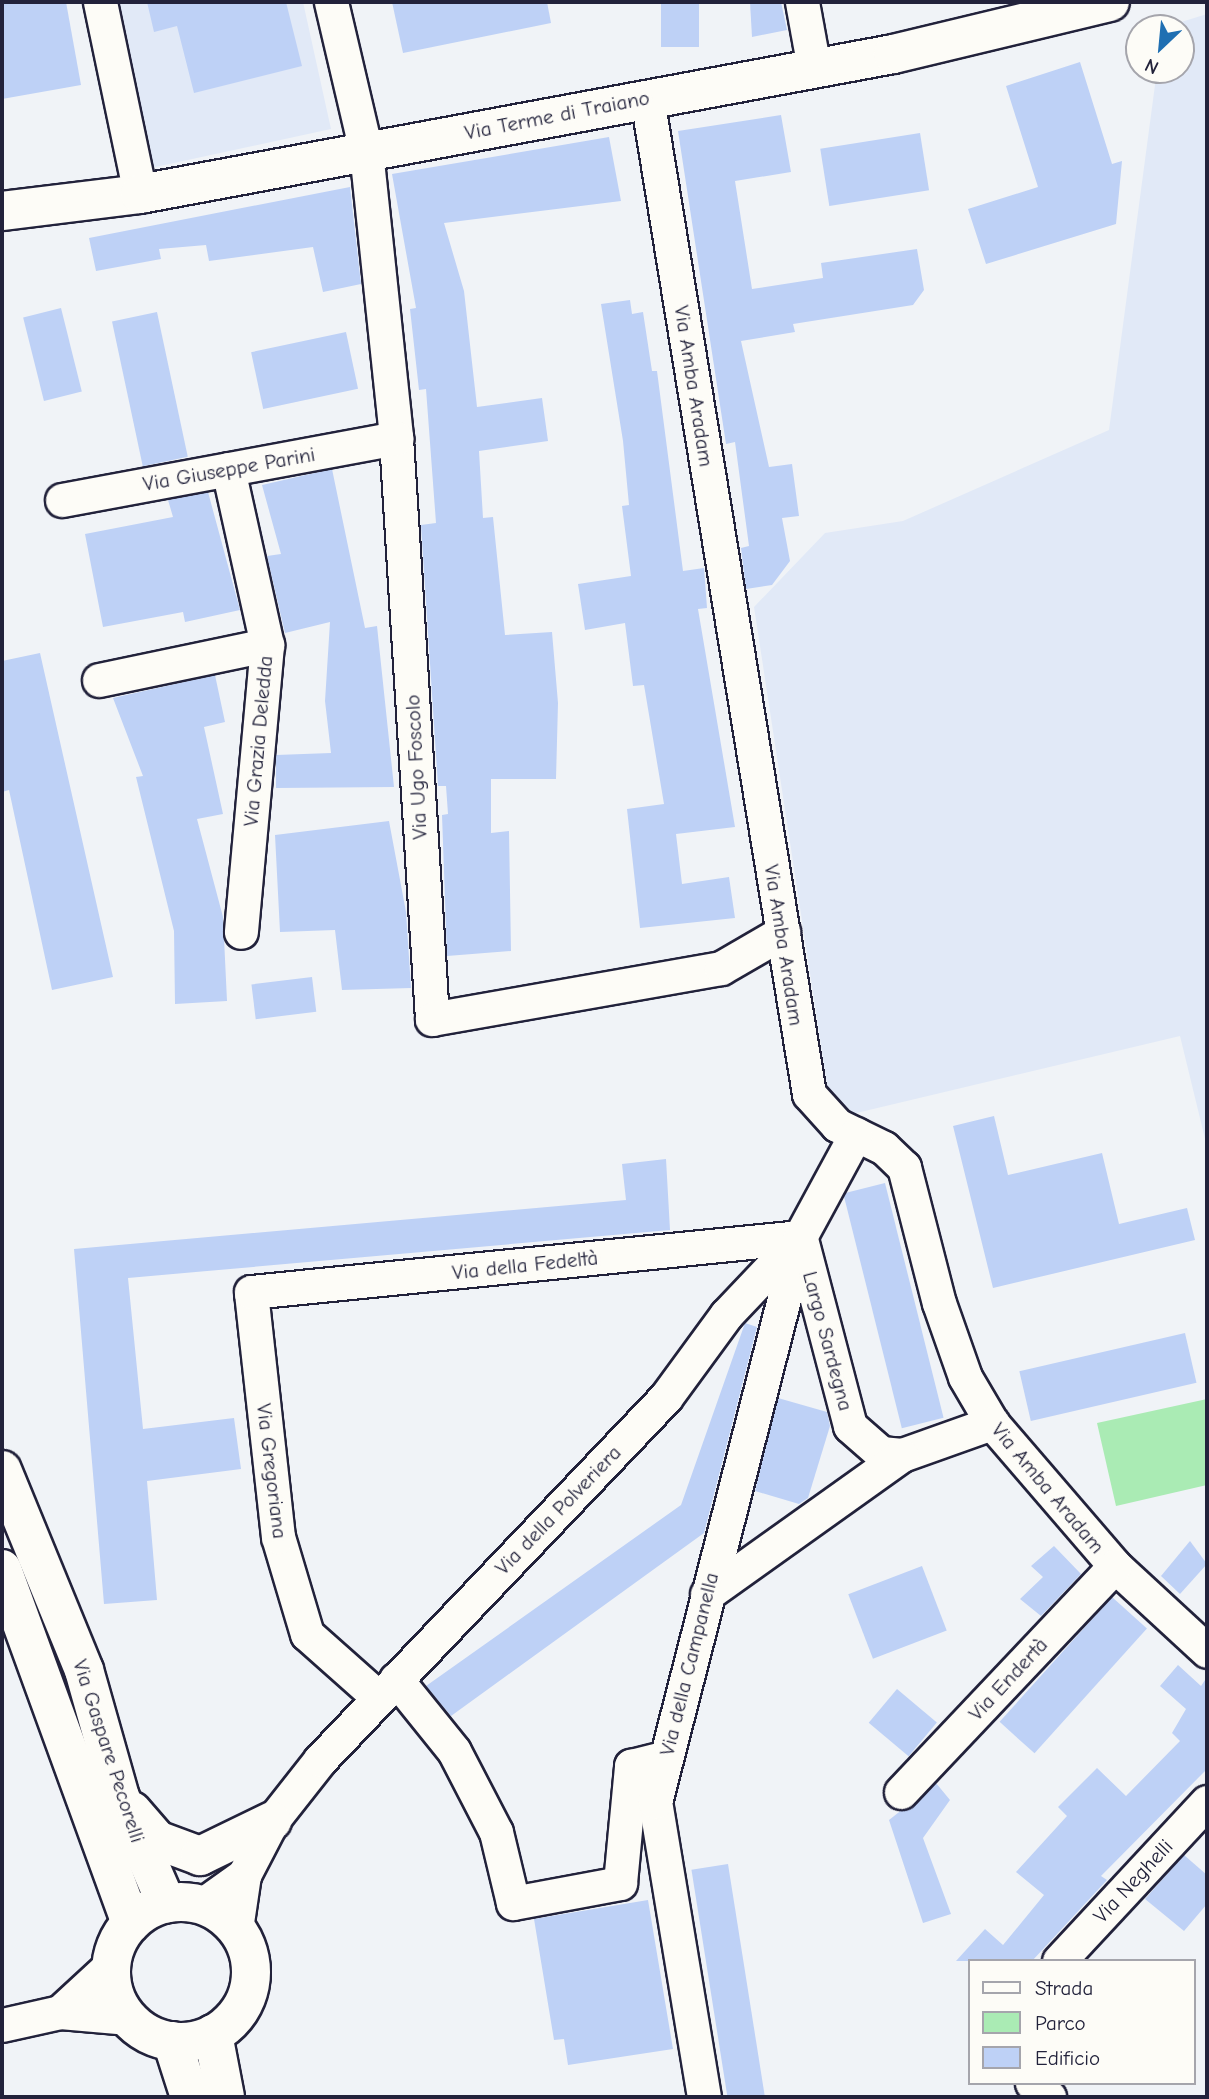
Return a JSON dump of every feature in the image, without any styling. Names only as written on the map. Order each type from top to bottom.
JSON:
[{"type":"street","points":[[100,2],[140,194]]},
{"type":"street","name":"Via Ugo Foscolo","points":[[331,2],[366,151],[396,438],[432,1019],[721,968],[783,932]]},
{"type":"street","points":[[802,2],[814,68]]},
{"type":"street","name":"Via Terme di Traiano","points":[[2,211],[140,194],[814,68],[1110,2]]},
{"type":"street","name":"Via Amba Aradam","points":[[647,98],[809,1094],[856,1134],[904,1167],[943,1315],[965,1377],[992,1423],[1115,1566],[1207,1651]]},
{"type":"street","name":"Via Giuseppe Parini","points":[[62,500],[396,438]]},
{"type":"street","name":"Via Grazia Deledda","points":[[228,469],[267,645],[241,932]]},
{"type":"street","points":[[99,680],[267,645]]},
{"type":"street","name":"Via della Polveriera","points":[[236,1929],[244,1875],[272,1821],[387,1689],[666,1397],[726,1315],[800,1237],[856,1134]]},
{"type":"street","name":"Via della Fedeltà","points":[[251,1292],[800,1237]]},
{"type":"street","name":"Largo Sardegna","points":[[800,1237],[850,1426],[881,1454],[902,1455]]},
{"type":"street","name":"Via della Campanella","points":[[704,2097],[655,1802],[800,1237]]},
{"type":"street","name":"Via Gregoriana","points":[[251,1292],[278,1537],[307,1634],[387,1689],[454,1751],[496,1832],[513,1903],[620,1882],[631,1766],[666,1757]]},
{"type":"street","points":[[707,1594],[902,1455],[992,1423]]},
{"type":"street","name":"Via Gaspare Pecorelli","points":[[2,1470],[84,1670],[120,1797],[184,1904]]},
{"type":"street","name":"Via Endertà","points":[[901,1792],[1115,1566]]},
{"type":"street","name":"Via Gaspare Pecorelli","points":[[2,1569],[131,1923]]},
{"type":"street","points":[[120,1797],[156,1840],[200,1856],[272,1821]]},
{"type":"street","name":"Via Neghelli","points":[[1061,1959],[1207,1802]]},
{"type":"street","name":"Via della Polveriera","points":[[184,1904],[244,1875]]},
{"type":"street","points":[[2,2025],[60,2012],[129,2018],[172,2041],[213,2035],[232,2020],[250,1985],[246,1947],[236,1929],[184,1904],[131,1923],[111,1965],[60,2012]]},
{"type":"street","points":[[111,1965],[116,1999],[129,2018]]},
{"type":"street","points":[[213,2035],[225,2097]]},
{"type":"street","points":[[172,2041],[190,2097]]},
{"type":"street","points":[[1034,2085],[1049,2097]]},
{"type":"shaded area","points":[[109,2],[303,2],[331,129],[146,169]]},
{"type":"shaded area","points":[[1207,14],[1207,1147],[1180,1036],[848,1115],[829,1097],[754,607],[825,533],[903,521],[1109,430],[1155,84],[1195,84],[1195,18]]},
{"type":"green space","points":[[1207,1399],[1207,1485],[1116,1506],[1097,1423]]},
{"type":"building","points":[[2,2],[66,2],[81,85],[2,99]]},
{"type":"building","points":[[147,2],[286,2],[302,66],[194,93],[177,26],[154,32]]},
{"type":"building","points":[[392,2],[547,2],[551,23],[403,53]]},
{"type":"building","points":[[661,2],[699,2],[699,47],[661,47]]},
{"type":"building","points":[[750,2],[781,2],[787,30],[752,37]]},
{"type":"building","points":[[1080,62],[1112,164],[1122,161],[1116,224],[986,264],[968,209],[1038,187],[1006,86]]},
{"type":"building","points":[[781,115],[791,172],[735,181],[752,289],[823,278],[821,263],[917,249],[924,290],[913,305],[793,324],[795,332],[741,341],[769,467],[792,464],[799,516],[782,518],[790,561],[772,585],[746,589],[741,548],[749,546],[735,442],[726,444],[678,131]]},
{"type":"building","points":[[920,133],[929,190],[829,206],[820,149]]},
{"type":"building","points":[[609,137],[621,201],[444,223],[464,291],[477,407],[542,398],[548,441],[479,451],[483,518],[493,517],[505,635],[552,632],[558,703],[556,779],[491,779],[491,833],[509,831],[511,951],[447,956],[442,815],[448,814],[446,786],[438,786],[421,525],[436,523],[426,389],[419,390],[410,309],[416,308],[392,174]]},
{"type":"building","points":[[350,187],[361,284],[323,292],[313,247],[209,261],[206,245],[159,249],[161,259],[96,271],[89,238]]},
{"type":"building","points":[[630,300],[632,314],[643,312],[652,371],[657,371],[683,571],[704,568],[707,608],[698,609],[735,827],[676,834],[682,884],[729,877],[735,918],[640,928],[627,809],[664,804],[644,685],[633,686],[625,623],[585,630],[578,584],[631,576],[622,506],[629,505],[623,441],[601,304]]},
{"type":"building","points":[[61,308],[82,391],[44,401],[23,317]]},
{"type":"building","points":[[157,312],[188,457],[143,466],[112,322]]},
{"type":"building","points":[[346,332],[358,389],[263,409],[251,352]]},
{"type":"building","points":[[332,469],[365,628],[377,626],[394,787],[276,788],[276,755],[331,753],[325,701],[330,622],[285,633],[267,556],[281,554],[262,485]]},
{"type":"building","points":[[208,492],[240,610],[185,622],[183,612],[103,627],[85,534],[173,517],[168,500]]},
{"type":"building","points":[[40,653],[113,977],[52,990],[9,790],[2,792],[2,661]]},
{"type":"building","points":[[215,675],[225,722],[204,727],[223,814],[197,819],[223,917],[227,1001],[175,1004],[174,931],[136,777],[143,776],[113,698]]},
{"type":"building","points":[[389,821],[406,912],[411,988],[342,990],[335,930],[280,932],[275,835]]},
{"type":"building","points":[[312,977],[316,1012],[256,1019],[251,984]]},
{"type":"building","points":[[994,1116],[1008,1175],[1102,1153],[1119,1224],[1187,1208],[1195,1240],[993,1288],[953,1126]]},
{"type":"building","points":[[666,1159],[670,1230],[128,1278],[143,1429],[234,1418],[241,1469],[147,1481],[157,1600],[104,1604],[74,1249],[626,1200],[622,1164]]},
{"type":"building","points":[[885,1183],[944,1418],[902,1428],[843,1193]]},
{"type":"building","points":[[745,1323],[757,1327],[704,1533],[451,1716],[426,1686],[681,1505]]},
{"type":"building","points":[[1185,1333],[1196,1383],[1031,1421],[1019,1371]]},
{"type":"building","points":[[778,1398],[827,1412],[830,1426],[808,1498],[799,1504],[755,1491]]},
{"type":"building","points":[[1190,1541],[1207,1564],[1180,1594],[1161,1576]]},
{"type":"building","points":[[1054,1546],[1081,1574],[1041,1616],[1020,1599],[1043,1577],[1031,1566]]},
{"type":"building","points":[[922,1566],[947,1630],[873,1659],[848,1594]]},
{"type":"building","points":[[1112,1597],[1147,1628],[1035,1753],[1000,1722]]},
{"type":"building","points":[[1178,1665],[1201,1686],[1207,1677],[1207,1769],[1101,1876],[1107,1880],[1034,1959],[956,1961],[985,1929],[1003,1945],[1044,1895],[1016,1872],[1067,1816],[1058,1807],[1097,1768],[1126,1796],[1180,1741],[1172,1733],[1186,1709],[1160,1686]]},
{"type":"building","points":[[897,1689],[937,1722],[909,1756],[869,1723]]},
{"type":"building","points":[[936,1783],[950,1800],[923,1838],[951,1914],[923,1923],[889,1820]]},
{"type":"building","points":[[1184,1855],[1207,1875],[1207,1904],[1184,1931],[1145,1899]]},
{"type":"building","points":[[728,1864],[765,2097],[727,2097],[691,1870]]},
{"type":"building","points":[[648,1900],[673,2049],[568,2065],[564,2039],[554,2040],[534,1919]]}]
